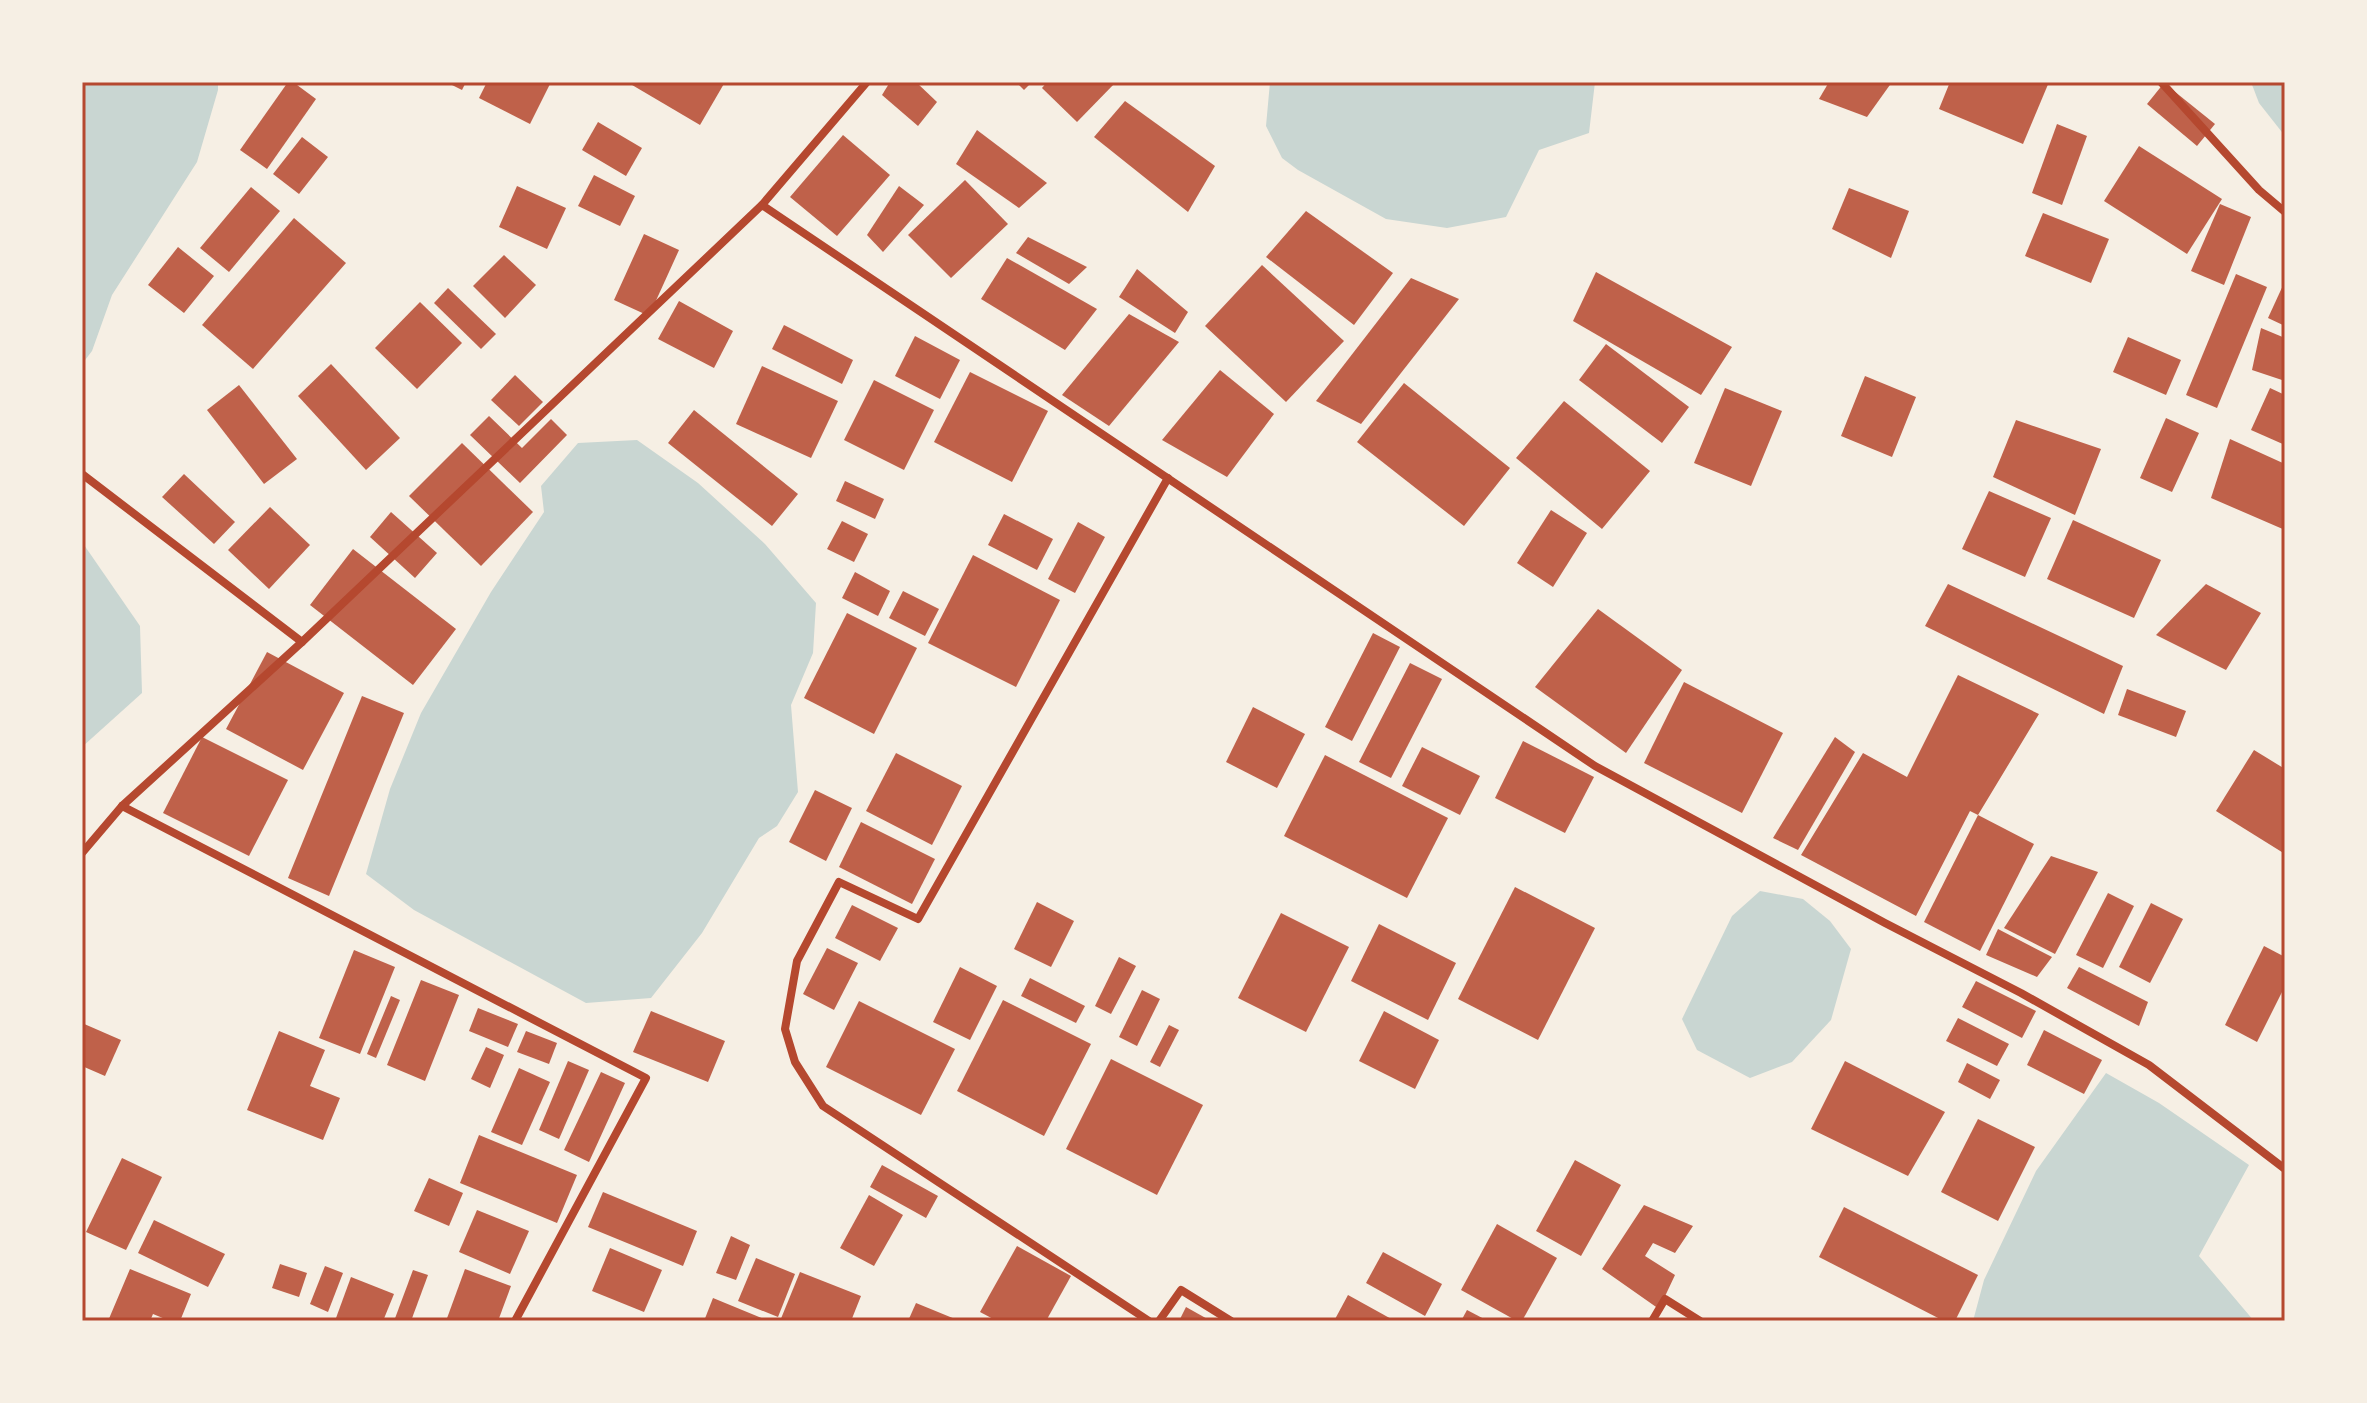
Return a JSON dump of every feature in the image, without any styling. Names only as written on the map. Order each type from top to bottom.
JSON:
[{"type":"street","points":[[82,853],[122,806],[302,642],[762,205],[867,82]]},
{"type":"street","points":[[2161,82],[2259,190],[2285,212]]},
{"type":"street","points":[[762,205],[1595,766],[2021,993],[2149,1065],[2285,1169]]},
{"type":"street","points":[[82,474],[302,642]]},
{"type":"street","points":[[1149,1321],[823,1106],[795,1062],[785,1029],[797,961],[839,882],[918,919],[1168,478]]},
{"type":"street","points":[[122,806],[646,1078],[515,1321]]},
{"type":"street","points":[[1159,1321],[1181,1290],[1231,1321]]},
{"type":"street","points":[[1652,1321],[1665,1299],[1700,1321]]},
{"type":"shaded area","points":[[82,82],[218,82],[218,90],[197,162],[112,295],[92,351],[82,364]]},
{"type":"shaded area","points":[[1270,82],[1595,82],[1589,133],[1539,150],[1506,217],[1447,228],[1386,219],[1282,158],[1266,126]]},
{"type":"shaded area","points":[[2251,82],[2285,82],[2285,136],[2259,103]]},
{"type":"shaded area","points":[[637,440],[698,483],[765,544],[816,603],[813,653],[791,705],[798,792],[777,826],[759,838],[702,933],[651,998],[586,1003],[414,910],[366,874],[390,789],[421,713],[491,592],[544,512],[541,486],[578,443]]},
{"type":"shaded area","points":[[82,542],[140,626],[142,693],[82,747]]},
{"type":"shaded area","points":[[1760,891],[1803,899],[1830,921],[1851,949],[1831,1020],[1792,1062],[1750,1078],[1697,1050],[1682,1019],[1732,916]]},
{"type":"shaded area","points":[[2106,1073],[2159,1103],[2249,1165],[2199,1256],[2254,1321],[1973,1321],[1984,1280],[2036,1171]]},
{"type":"building","points":[[288,82],[293,82],[316,99],[267,169],[240,150]]},
{"type":"building","points":[[446,82],[466,82],[462,90]]},
{"type":"building","points":[[487,82],[551,82],[530,124],[479,98]]},
{"type":"building","points":[[627,82],[725,82],[700,125]]},
{"type":"building","points":[[890,82],[916,82],[937,102],[918,126],[882,95]]},
{"type":"building","points":[[1016,82],[1032,82],[1024,90]]},
{"type":"building","points":[[1047,82],[1116,82],[1077,122],[1042,88]]},
{"type":"building","points":[[1829,82],[1892,82],[1867,117],[1819,99]]},
{"type":"building","points":[[1950,82],[2049,82],[2023,144],[1939,109]]},
{"type":"building","points":[[2164,83],[2215,124],[2197,146],[2147,104]]},
{"type":"building","points":[[1125,101],[1215,166],[1188,212],[1094,137]]},
{"type":"building","points":[[598,122],[642,148],[626,176],[582,150]]},
{"type":"building","points":[[2057,124],[2087,136],[2062,205],[2032,193]]},
{"type":"building","points":[[977,130],[1047,183],[1019,208],[956,164]]},
{"type":"building","points":[[843,135],[890,175],[837,236],[790,197]]},
{"type":"building","points":[[302,137],[328,157],[299,194],[273,174]]},
{"type":"building","points":[[2139,146],[2222,199],[2187,254],[2104,201]]},
{"type":"building","points":[[594,175],[635,196],[620,226],[578,206]]},
{"type":"building","points":[[965,180],[1008,224],[951,278],[908,235]]},
{"type":"building","points":[[517,186],[566,208],[547,249],[499,227]]},
{"type":"building","points":[[899,186],[924,205],[883,252],[867,235]]},
{"type":"building","points":[[251,187],[280,211],[229,272],[200,248]]},
{"type":"building","points":[[1849,188],[1909,211],[1891,258],[1832,229]]},
{"type":"building","points":[[2220,204],[2251,217],[2224,285],[2191,271]]},
{"type":"building","points":[[1306,211],[1393,273],[1354,325],[1266,257]]},
{"type":"building","points":[[2043,213],[2109,239],[2091,283],[2025,256]]},
{"type":"building","points":[[294,218],[346,263],[253,369],[202,325]]},
{"type":"building","points":[[644,234],[679,250],[649,316],[614,300]]},
{"type":"building","points":[[1028,237],[1087,267],[1069,284],[1016,253]]},
{"type":"building","points":[[178,247],[214,276],[184,313],[148,285]]},
{"type":"building","points":[[504,255],[536,285],[505,318],[473,286]]},
{"type":"building","points":[[1007,258],[1097,309],[1065,350],[981,299]]},
{"type":"building","points":[[1262,265],[1344,341],[1286,402],[1205,326]]},
{"type":"building","points":[[1137,269],[1188,312],[1175,333],[1119,297]]},
{"type":"building","points":[[1596,272],[1732,347],[1701,395],[1573,321]]},
{"type":"building","points":[[2236,274],[2267,287],[2217,408],[2186,395]]},
{"type":"building","points":[[1411,278],[1459,299],[1361,424],[1316,401]]},
{"type":"building","points":[[2285,281],[2285,326],[2268,318]]},
{"type":"building","points":[[448,288],[496,334],[481,349],[434,303]]},
{"type":"building","points":[[679,301],[733,331],[714,368],[658,339]]},
{"type":"building","points":[[420,302],[462,343],[417,389],[375,348]]},
{"type":"building","points":[[1129,314],[1179,342],[1109,426],[1062,395]]},
{"type":"building","points":[[784,325],[853,360],[842,384],[772,349]]},
{"type":"building","points":[[2261,328],[2285,338],[2285,381],[2252,370]]},
{"type":"building","points":[[915,336],[960,360],[940,399],[895,376]]},
{"type":"building","points":[[2128,337],[2181,360],[2166,395],[2113,372]]},
{"type":"building","points":[[1606,344],[1689,407],[1662,443],[1579,380]]},
{"type":"building","points":[[331,364],[400,438],[366,470],[298,396]]},
{"type":"building","points":[[762,366],[838,401],[811,458],[736,424]]},
{"type":"building","points":[[1220,370],[1274,414],[1227,477],[1162,440]]},
{"type":"building","points":[[970,372],[1048,411],[1012,482],[934,442]]},
{"type":"building","points":[[515,375],[543,402],[519,426],[491,400]]},
{"type":"building","points":[[1865,376],[1916,397],[1892,457],[1841,436]]},
{"type":"building","points":[[874,380],[934,410],[904,470],[844,440]]},
{"type":"building","points":[[1404,383],[1510,468],[1464,526],[1357,442]]},
{"type":"building","points":[[239,385],[297,459],[264,484],[207,410]]},
{"type":"building","points":[[1725,388],[1782,411],[1751,486],[1694,463]]},
{"type":"building","points":[[2270,388],[2285,395],[2285,445],[2251,430]]},
{"type":"building","points":[[1564,401],[1650,471],[1602,529],[1516,458]]},
{"type":"building","points":[[694,410],[798,494],[772,526],[668,443]]},
{"type":"building","points":[[489,416],[522,448],[551,419],[567,435],[520,483],[470,435]]},
{"type":"building","points":[[2166,418],[2199,433],[2172,492],[2140,478]]},
{"type":"building","points":[[2016,420],[2101,449],[2075,515],[1993,477]]},
{"type":"building","points":[[2230,439],[2285,464],[2285,530],[2211,498]]},
{"type":"building","points":[[462,443],[533,512],[481,566],[409,496]]},
{"type":"building","points":[[184,474],[235,522],[214,544],[162,497]]},
{"type":"building","points":[[845,481],[884,499],[875,519],[836,501]]},
{"type":"building","points":[[1989,491],[2051,518],[2025,577],[1962,549]]},
{"type":"building","points":[[270,507],[310,545],[269,589],[228,550]]},
{"type":"building","points":[[1551,510],[1587,533],[1553,587],[1517,563]]},
{"type":"building","points":[[391,512],[437,553],[415,578],[370,537]]},
{"type":"building","points":[[1004,514],[1053,539],[1037,570],[988,545]]},
{"type":"building","points":[[2073,520],[2161,560],[2134,618],[2047,579]]},
{"type":"building","points":[[842,521],[868,534],[854,562],[827,549]]},
{"type":"building","points":[[1078,522],[1105,537],[1075,593],[1048,579]]},
{"type":"building","points":[[353,549],[456,629],[413,685],[310,605]]},
{"type":"building","points":[[973,555],[1060,600],[1016,687],[928,643]]},
{"type":"building","points":[[855,572],[890,591],[878,616],[842,598]]},
{"type":"building","points":[[1948,584],[2123,666],[2104,714],[1925,626]]},
{"type":"building","points":[[2206,584],[2261,613],[2226,670],[2156,635]]},
{"type":"building","points":[[903,591],[939,609],[925,636],[889,618]]},
{"type":"building","points":[[1598,609],[1682,670],[1626,753],[1535,687]]},
{"type":"building","points":[[847,613],[917,648],[874,734],[804,698]]},
{"type":"building","points":[[1373,633],[1400,647],[1352,741],[1325,727]]},
{"type":"building","points":[[267,652],[344,693],[303,770],[226,729]]},
{"type":"building","points":[[1410,663],[1442,679],[1391,778],[1359,762]]},
{"type":"building","points":[[1958,675],[2039,714],[1978,815],[1970,811],[1916,916],[1801,855],[1863,753],[1907,777]]},
{"type":"building","points":[[1684,682],[1783,733],[1742,813],[1644,763]]},
{"type":"building","points":[[2127,689],[2186,711],[2176,737],[2118,715]]},
{"type":"building","points":[[362,696],[404,713],[329,896],[288,878]]},
{"type":"building","points":[[1253,707],[1305,734],[1277,788],[1226,762]]},
{"type":"building","points":[[202,737],[288,780],[249,856],[163,813]]},
{"type":"building","points":[[1835,737],[1855,752],[1798,850],[1773,838]]},
{"type":"building","points":[[1523,741],[1594,777],[1565,833],[1495,798]]},
{"type":"building","points":[[1422,747],[1480,776],[1460,815],[1402,786]]},
{"type":"building","points":[[2254,750],[2285,769],[2285,854],[2216,811]]},
{"type":"building","points":[[896,753],[962,786],[932,845],[866,811]]},
{"type":"building","points":[[1325,755],[1448,818],[1407,898],[1284,836]]},
{"type":"building","points":[[815,790],[852,808],[826,861],[789,842]]},
{"type":"building","points":[[1978,815],[2034,844],[1980,951],[1924,922]]},
{"type":"building","points":[[861,822],[935,859],[912,904],[839,867]]},
{"type":"building","points":[[2051,856],[2098,872],[2055,954],[2004,928]]},
{"type":"building","points":[[1515,887],[1595,928],[1538,1040],[1458,999]]},
{"type":"building","points":[[2108,893],[2134,906],[2103,968],[2076,955]]},
{"type":"building","points":[[1037,902],[1074,921],[1051,967],[1014,949]]},
{"type":"building","points":[[2151,903],[2183,919],[2150,983],[2119,967]]},
{"type":"building","points":[[852,905],[898,928],[880,961],[835,938]]},
{"type":"building","points":[[1281,913],[1349,947],[1306,1032],[1238,998]]},
{"type":"building","points":[[1379,924],[1456,963],[1428,1020],[1351,981]]},
{"type":"building","points":[[1998,929],[2052,957],[2037,977],[1986,955]]},
{"type":"building","points":[[2264,946],[2285,957],[2285,986],[2257,1042],[2225,1025]]},
{"type":"building","points":[[827,948],[858,963],[834,1010],[803,994]]},
{"type":"building","points":[[354,950],[395,967],[360,1054],[319,1038]]},
{"type":"building","points":[[1119,957],[1136,966],[1111,1014],[1095,1006]]},
{"type":"building","points":[[960,967],[997,986],[970,1040],[933,1022]]},
{"type":"building","points":[[2079,967],[2148,1002],[2139,1026],[2067,988]]},
{"type":"building","points":[[1030,978],[1085,1006],[1076,1023],[1021,996]]},
{"type":"building","points":[[421,980],[459,995],[425,1081],[387,1065]]},
{"type":"building","points":[[1976,981],[2036,1011],[2022,1038],[1962,1007]]},
{"type":"building","points":[[1142,990],[1160,999],[1137,1046],[1119,1037]]},
{"type":"building","points":[[391,996],[400,1000],[376,1058],[367,1054]]},
{"type":"building","points":[[1003,1000],[1091,1044],[1044,1136],[957,1091]]},
{"type":"building","points":[[859,1001],[955,1049],[921,1115],[826,1067]]},
{"type":"building","points":[[478,1008],[518,1024],[508,1047],[469,1031]]},
{"type":"building","points":[[651,1011],[725,1041],[708,1082],[633,1052]]},
{"type":"building","points":[[1384,1011],[1439,1040],[1415,1089],[1359,1061]]},
{"type":"building","points":[[1958,1018],[2009,1044],[1997,1066],[1946,1041]]},
{"type":"building","points":[[82,1023],[121,1040],[105,1076],[82,1066]]},
{"type":"building","points":[[1169,1025],[1179,1030],[1160,1067],[1150,1062]]},
{"type":"building","points":[[2044,1030],[2102,1060],[2084,1094],[2027,1065]]},
{"type":"building","points":[[279,1031],[325,1050],[310,1086],[340,1098],[323,1140],[247,1110]]},
{"type":"building","points":[[526,1031],[557,1043],[549,1064],[517,1052]]},
{"type":"building","points":[[486,1047],[504,1055],[490,1088],[471,1079]]},
{"type":"building","points":[[1111,1059],[1203,1105],[1157,1195],[1066,1149]]},
{"type":"building","points":[[568,1061],[589,1070],[559,1139],[539,1130]]},
{"type":"building","points":[[1845,1061],[1945,1112],[1908,1176],[1811,1129]]},
{"type":"building","points":[[1967,1063],[2000,1080],[1990,1099],[1958,1082]]},
{"type":"building","points":[[519,1068],[550,1082],[522,1145],[491,1132]]},
{"type":"building","points":[[601,1072],[625,1083],[589,1162],[564,1150]]},
{"type":"building","points":[[1978,1119],[2035,1147],[1998,1221],[1941,1192]]},
{"type":"building","points":[[479,1135],[577,1175],[557,1223],[460,1183]]},
{"type":"building","points":[[122,1158],[162,1177],[126,1250],[86,1232]]},
{"type":"building","points":[[1575,1160],[1621,1185],[1581,1256],[1536,1231]]},
{"type":"building","points":[[882,1165],[938,1196],[926,1218],[870,1187]]},
{"type":"building","points":[[429,1178],[463,1193],[449,1226],[414,1211]]},
{"type":"building","points":[[603,1192],[697,1231],[683,1266],[588,1227]]},
{"type":"building","points":[[869,1195],[903,1215],[874,1266],[840,1248]]},
{"type":"building","points":[[1644,1205],[1693,1226],[1675,1253],[1653,1243],[1645,1256],[1675,1275],[1659,1309],[1602,1269]]},
{"type":"building","points":[[1844,1207],[1978,1275],[1955,1321],[1944,1321],[1819,1257]]},
{"type":"building","points":[[477,1210],[529,1231],[510,1274],[459,1252]]},
{"type":"building","points":[[154,1220],[225,1254],[208,1287],[138,1253]]},
{"type":"building","points":[[1497,1224],[1557,1258],[1522,1321],[1461,1290]]},
{"type":"building","points":[[731,1236],[750,1245],[736,1280],[716,1273]]},
{"type":"building","points":[[1017,1246],[1071,1276],[1046,1321],[997,1321],[980,1312]]},
{"type":"building","points":[[610,1248],[662,1270],[644,1312],[592,1291]]},
{"type":"building","points":[[1383,1252],[1442,1284],[1425,1316],[1366,1283]]},
{"type":"building","points":[[756,1258],[795,1274],[778,1317],[738,1301]]},
{"type":"building","points":[[280,1264],[307,1273],[299,1297],[272,1288]]},
{"type":"building","points":[[325,1266],[343,1273],[328,1312],[310,1304]]},
{"type":"building","points":[[130,1269],[191,1294],[180,1321],[170,1321],[153,1314],[150,1321],[108,1321]]},
{"type":"building","points":[[465,1269],[511,1286],[498,1321],[446,1321]]},
{"type":"building","points":[[413,1270],[428,1275],[411,1321],[394,1321]]},
{"type":"building","points":[[800,1272],[861,1296],[851,1321],[780,1321]]},
{"type":"building","points":[[351,1277],[394,1294],[383,1321],[345,1321],[336,1318]]},
{"type":"building","points":[[1348,1295],[1395,1321],[1334,1321]]},
{"type":"building","points":[[713,1298],[769,1321],[704,1321]]},
{"type":"building","points":[[916,1303],[960,1321],[908,1321]]},
{"type":"building","points":[[1186,1307],[1211,1321],[1179,1321]]},
{"type":"building","points":[[1467,1310],[1488,1321],[1461,1321]]}]
